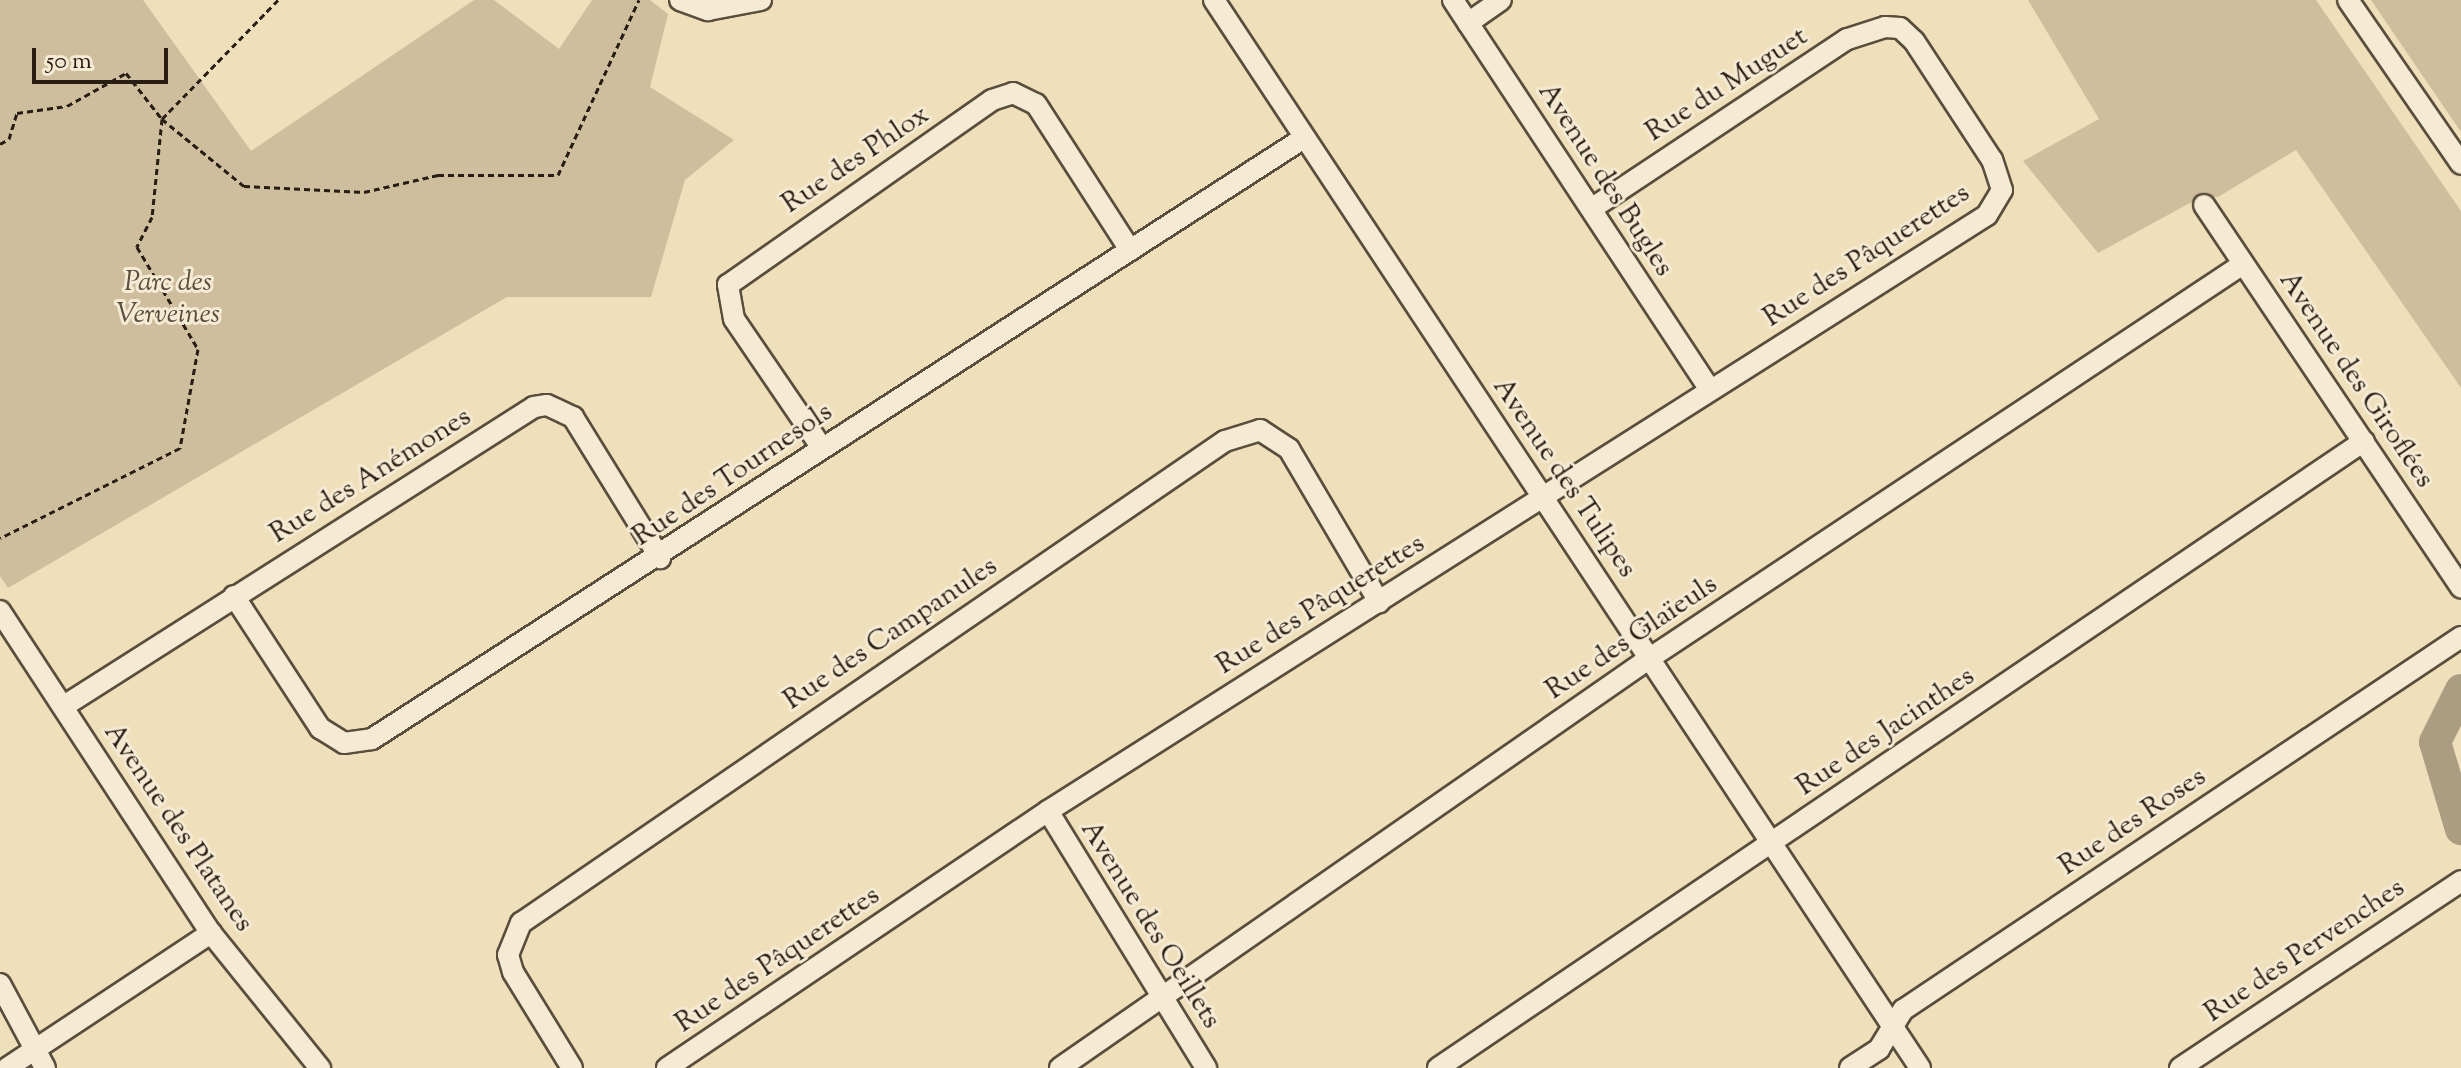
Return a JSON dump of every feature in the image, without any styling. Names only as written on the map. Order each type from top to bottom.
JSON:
[{"type":"street","points":[[680,0],[708,10],[761,0]]},
{"type":"street","name":"Avenue des Tulipes","points":[[1214,0],[1920,1068]]},
{"type":"street","name":"Avenue des Bugles","points":[[1453,0],[1710,390]]},
{"type":"street","points":[[1468,23],[1501,0]]},
{"type":"street","points":[[2348,0],[2461,164]]},
{"type":"street","name":"Rue du Muguet","points":[[1591,209],[1847,39],[1885,27],[1900,28],[1914,41],[1992,160],[2002,190]]},
{"type":"street","name":"Rue des Phlox","points":[[822,448],[734,319],[728,285],[992,100],[1013,93],[1036,104],[1130,250]]},
{"type":"street","name":"Rue des Tournesols","points":[[234,596],[320,728],[334,740],[356,744],[660,558],[822,448],[1304,138]]},
{"type":"street","name":"Rue des Pâquerettes","points":[[667,1068],[1048,811],[1987,215],[2002,190]]},
{"type":"street","name":"Avenue des Giroflées","points":[[2204,205],[2461,588]]},
{"type":"street","name":"Rue des Glaïeuls","points":[[1060,1068],[1650,658],[2243,264]]},
{"type":"street","name":"Rue des Anémones","points":[[64,706],[534,407],[547,405],[573,417],[660,558]]},
{"type":"street","name":"Rue des Campanules","points":[[572,1068],[513,972],[508,955],[521,923],[1225,441],[1260,430],[1289,449],[1379,602]]},
{"type":"street","name":"Rue des Jacinthes","points":[[1438,1068],[1771,846],[2364,441]]},
{"type":"street","name":"Avenue des Platanes","points":[[0,611],[211,933],[320,1068]]},
{"type":"street","name":"Rue des Roses","points":[[1850,1068],[1879,1049],[1903,1010],[2461,637]]},
{"type":"street","name":"Avenue des Oeillets","points":[[1048,811],[1161,1000],[1206,1068]]},
{"type":"street","name":"Rue des Pervenches","points":[[2180,1068],[2461,881]]},
{"type":"street","points":[[7,1068],[40,1059],[211,933]]},
{"type":"street","points":[[0,984],[40,1059]]},
{"type":"path","points":[[0,538],[180,448],[198,349],[137,247],[152,217],[162,119],[278,0]]},
{"type":"path","points":[[0,144],[9,139],[17,113],[67,106],[126,73],[162,119],[244,186],[364,192],[438,175],[558,175],[639,0]]},
{"type":"green space","name":"Parc des Verveines","points":[[0,0],[143,0],[251,151],[474,0],[494,0],[559,49],[592,0],[650,0],[668,14],[650,87],[734,140],[685,180],[651,297],[507,297],[8,588],[0,576]]},
{"type":"green space","points":[[2028,0],[2316,0],[2461,211],[2461,388],[2296,150],[2218,197],[2201,197],[2098,253],[2023,161],[2099,119]]},
{"type":"green space","points":[[2371,0],[2461,0],[2461,132]]},
{"type":"waterway","points":[[2461,690],[2435,742],[2461,829]]}]
